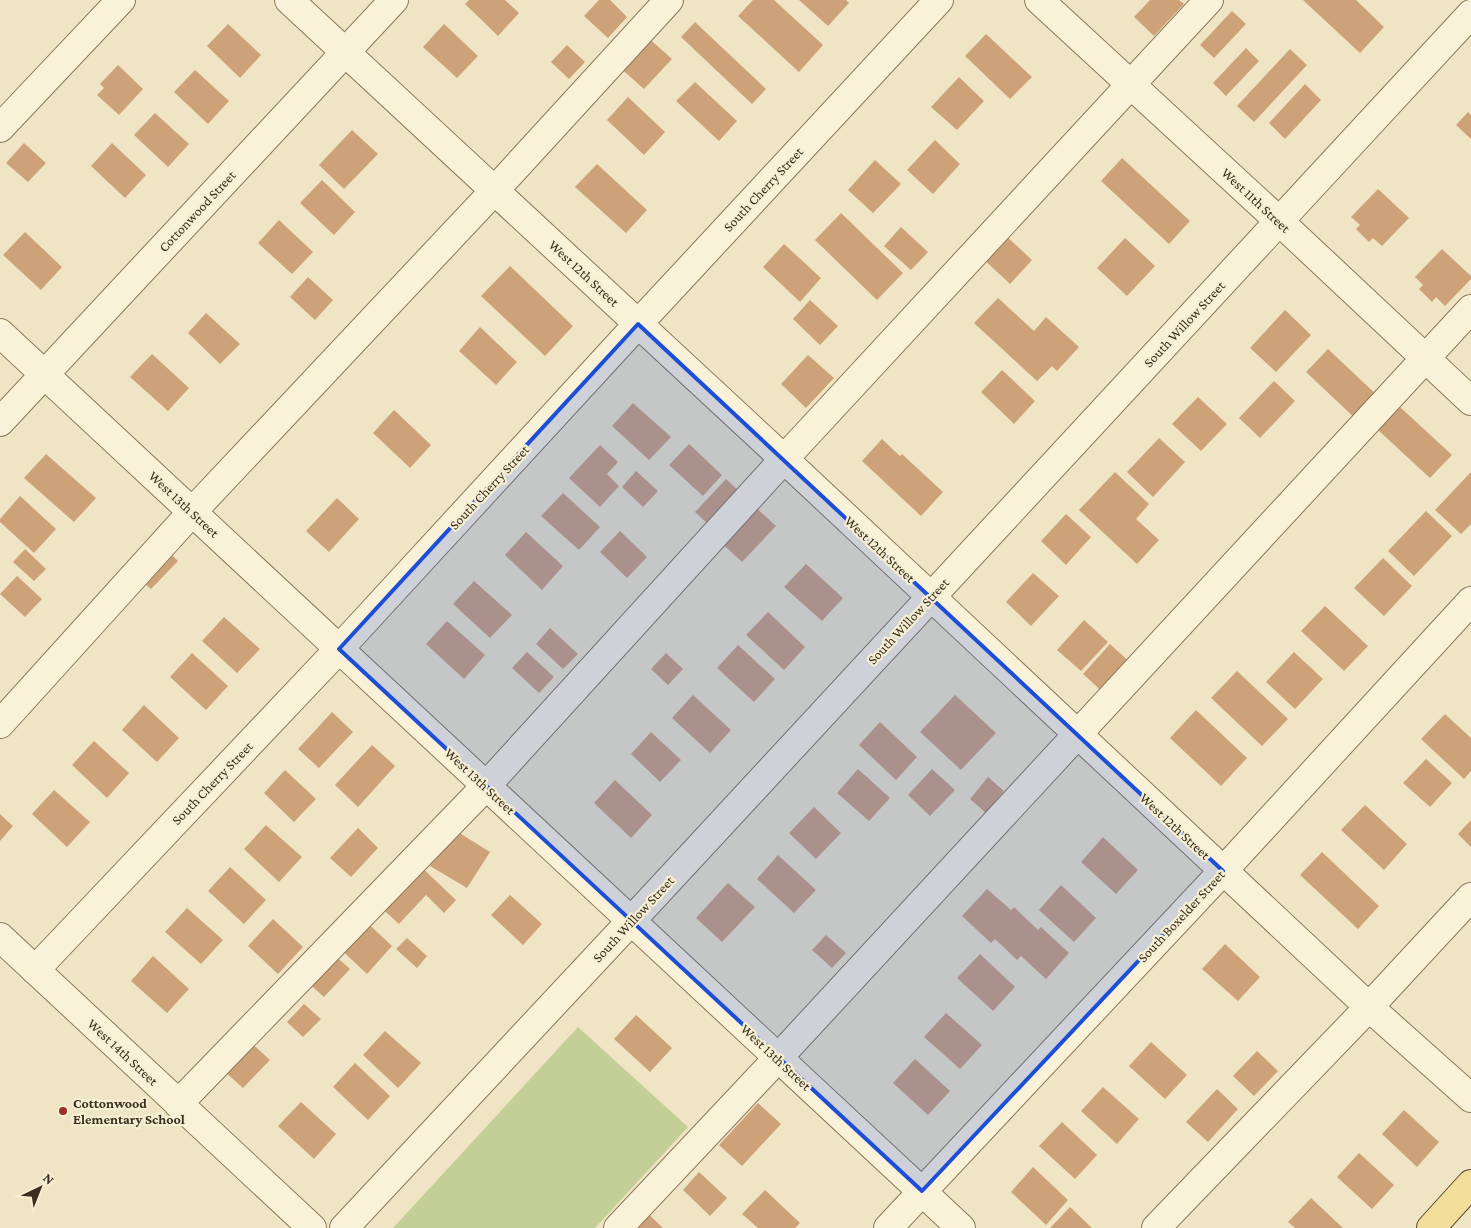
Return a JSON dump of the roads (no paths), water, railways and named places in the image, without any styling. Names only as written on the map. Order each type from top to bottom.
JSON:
[{"type":"main road","points":[[1431,1228],[1471,1184]]},
{"type":"street","points":[[0,128],[121,0]]},
{"type":"street","name":"West 12th Street","points":[[289,0],[784,459],[1223,871],[1471,1098]]},
{"type":"street","name":"Cottonwood Street","points":[[0,422],[394,0]]},
{"type":"street","points":[[0,724],[192,512],[495,190],[669,0]]},
{"type":"street","name":"South Cherry Street","points":[[35,970],[339,649],[939,0]]},
{"type":"street","name":"West 11th Street","points":[[1040,0],[1471,401]]},
{"type":"street","points":[[178,1104],[486,786],[784,459],[1209,0]]},
{"type":"street","name":"South Willow Street","points":[[344,1228],[1471,14]]},
{"type":"street","points":[[618,1228],[778,1058],[1471,309]]},
{"type":"street","name":"West 13th Street","points":[[0,333],[961,1228]]},
{"type":"street","name":"South Boxelder Street","points":[[888,1228],[1223,871],[1471,601]]},
{"type":"street","points":[[1156,1228],[1471,897]]},
{"type":"street","name":"West 14th Street","points":[[0,937],[312,1228]]},
{"type":"place","name":"Cottonwood Elementary School","points":[[63,1111]]}]
